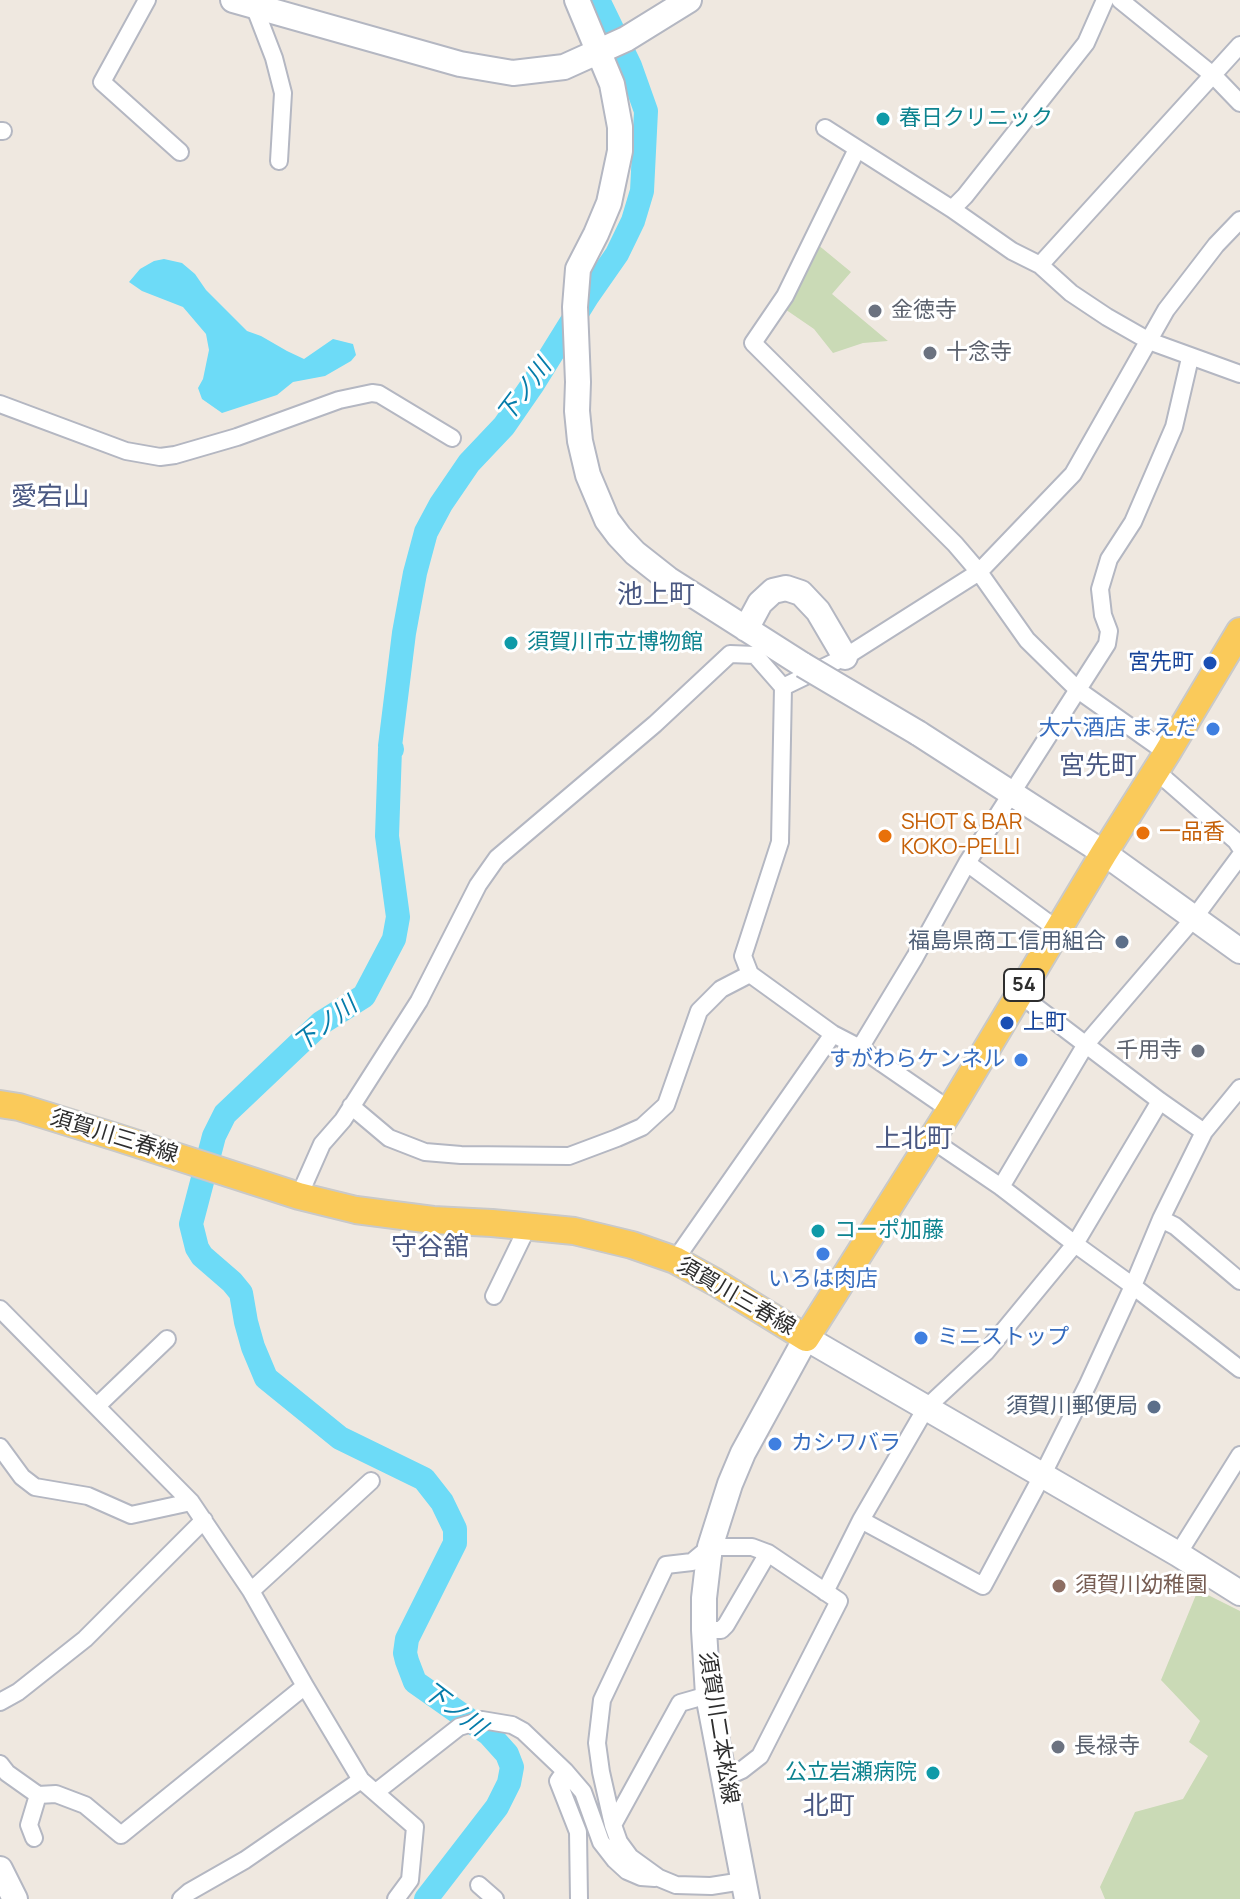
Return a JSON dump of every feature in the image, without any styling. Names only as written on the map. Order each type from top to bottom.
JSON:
[{"type":"main road","name":"須賀川三春線","points":[[0,1104],[105,1133],[299,1196],[356,1210],[433,1220],[574,1231],[632,1245],[675,1260],[806,1338],[932,1140],[1240,631]]},
{"type":"street","points":[[147,0],[102,82],[180,152]]},
{"type":"street","points":[[577,0],[612,84],[620,127],[617,175],[609,203],[578,269],[575,307],[580,441],[588,475],[607,520],[635,553],[668,579],[1011,792],[1104,853],[1240,951]]},
{"type":"street","points":[[243,3],[460,64],[513,73],[564,67],[626,39],[689,0]]},
{"type":"street","points":[[952,209],[1086,43],[1105,0]]},
{"type":"street","points":[[1120,0],[1214,76],[1240,103]]},
{"type":"street","points":[[243,3],[274,58],[283,93],[279,161]]},
{"type":"street","points":[[1040,265],[1240,45]]},
{"type":"street","points":[[825,128],[1012,251],[1040,265],[1071,293],[1149,341],[1240,374]]},
{"type":"street","points":[[857,149],[785,296],[753,343],[955,544],[1027,640],[1078,690],[1162,762],[1239,844],[1194,918],[1086,1044],[1001,1187]]},
{"type":"street","points":[[783,687],[845,657],[979,572],[1073,474],[1166,310],[1216,245],[1240,220]]},
{"type":"street","points":[[860,1048],[967,863],[1107,644],[1109,631],[1103,615],[1100,589],[1109,559],[1133,522],[1174,427],[1190,358]]},
{"type":"street","points":[[0,404],[126,451],[160,457],[237,437],[339,400],[372,393],[379,394],[452,438]]},
{"type":"street","points":[[746,629],[760,603],[773,591],[786,588],[801,593],[818,611],[845,657]]},
{"type":"street","points":[[299,1196],[322,1144],[343,1120],[419,1001],[478,885],[497,858],[655,724],[730,654],[755,655],[783,687],[780,842],[743,956],[750,974],[833,1034],[860,1048],[950,1110]]},
{"type":"street","points":[[967,863],[1058,930]]},
{"type":"street","points":[[351,1106],[389,1138],[425,1152],[569,1156],[642,1127],[666,1105],[699,1011],[721,989],[750,974]]},
{"type":"street","points":[[1019,994],[1204,1132]]},
{"type":"street","points":[[675,1260],[833,1034]]},
{"type":"street","points":[[861,1520],[983,1586],[1043,1474],[1204,1132],[1240,1088]]},
{"type":"street","points":[[825,1592],[861,1520],[926,1408],[986,1352],[1075,1244],[1160,1101]]},
{"type":"street","points":[[932,1140],[1001,1187],[1240,1369]]},
{"type":"street","points":[[1161,1219],[1175,1226],[1240,1281]]},
{"type":"street","points":[[494,1296],[528,1226]]},
{"type":"street","points":[[0,1309],[191,1502],[251,1591],[361,1780],[415,1827],[410,1880],[396,1899]]},
{"type":"street","points":[[806,1338],[1043,1474],[1240,1593]]},
{"type":"street","name":"須賀川二本松線","points":[[745,1890],[708,1695],[704,1598],[710,1547],[730,1484],[743,1453],[806,1338]]},
{"type":"street","points":[[97,1406],[167,1339]]},
{"type":"street","points":[[0,1447],[22,1477],[35,1487],[88,1496],[131,1515],[191,1502]]},
{"type":"street","points":[[1178,1554],[1240,1455]]},
{"type":"street","points":[[251,1591],[371,1481]]},
{"type":"street","points":[[0,1702],[18,1692],[85,1639],[204,1520]]},
{"type":"street","points":[[724,1778],[742,1770],[760,1756],[839,1601],[768,1553],[752,1547],[710,1547],[692,1562],[666,1565],[602,1700],[597,1743],[613,1825],[619,1842],[630,1857],[659,1878],[676,1885],[745,1890]]},
{"type":"street","points":[[704,1630],[721,1630],[726,1625],[768,1553]]},
{"type":"street","points":[[0,1764],[7,1773],[38,1795],[56,1794],[85,1805],[121,1835],[305,1686]]},
{"type":"street","points":[[613,1825],[680,1703],[708,1695]]},
{"type":"street","points":[[376,1792],[459,1727],[482,1720],[512,1725],[523,1731],[583,1792],[601,1842],[615,1860],[627,1871],[641,1877],[659,1878]]},
{"type":"street","points":[[565,1771],[558,1781],[578,1832],[579,1899]]},
{"type":"street","points":[[181,1899],[245,1860],[361,1780]]},
{"type":"street","points":[[34,1838],[29,1825],[38,1795]]},
{"type":"street","points":[[0,1869],[15,1899]]},
{"type":"street","points":[[479,1885],[495,1899]]},
{"type":"green space","points":[[817,244],[851,272],[832,294],[888,341],[863,343],[833,353],[814,329],[779,305]]},
{"type":"green space","points":[[1198,1590],[1240,1611],[1240,1899],[1105,1899],[1100,1887],[1135,1812],[1183,1799],[1208,1756],[1189,1742],[1200,1721],[1161,1680]]},
{"type":"water","points":[[164,259],[182,263],[195,274],[206,290],[247,331],[287,351],[304,359],[333,339],[353,344],[356,355],[325,376],[293,382],[277,395],[222,413],[202,399],[198,388],[209,350],[206,334],[183,307],[142,291],[129,282],[140,269]]},
{"type":"waterway","name":"下ノ川","points":[[426,1899],[497,1807],[509,1783],[512,1767],[507,1754],[489,1734],[415,1682],[405,1653],[407,1639],[455,1543],[455,1529],[442,1502],[424,1479],[340,1438],[266,1378],[253,1347],[241,1293],[202,1256],[191,1224],[214,1136],[225,1114],[321,1023],[364,996],[394,939],[398,917],[387,836],[390,746],[404,633],[426,532],[469,463],[504,426],[533,384],[617,254],[633,221],[642,191],[646,111],[630,66],[598,0]]},
{"type":"place","name":"春日クリニック","points":[[883,119]]},
{"type":"place","name":"金徳寺","points":[[875,311]]},
{"type":"place","name":"十念寺","points":[[930,353]]},
{"type":"place","name":"須賀川市立博物館","points":[[511,643]]},
{"type":"place","name":"宮先町","points":[[1210,663]]},
{"type":"place","name":"大六酒店 まえだ","points":[[1213,729]]},
{"type":"place","name":"一品香","points":[[1143,833]]},
{"type":"place","name":"SHOT & BAR KOKO-PELLI","points":[[885,836]]},
{"type":"place","name":"福島県商工信用組合","points":[[1122,942]]},
{"type":"place","name":"上町","points":[[1007,1023]]},
{"type":"place","name":"千用寺","points":[[1198,1051]]},
{"type":"place","name":"すがわらケンネル","points":[[1021,1060]]},
{"type":"place","name":"コーポ加藤","points":[[818,1231]]},
{"type":"place","name":"いろは肉店","points":[[823,1254]]},
{"type":"place","name":"ミニストップ","points":[[921,1338]]},
{"type":"place","name":"須賀川郵便局","points":[[1154,1407]]},
{"type":"place","name":"カシワバラ","points":[[775,1444]]},
{"type":"place","name":"須賀川幼稚園","points":[[1059,1586]]},
{"type":"place","name":"長禄寺","points":[[1058,1747]]},
{"type":"place","name":"公立岩瀬病院","points":[[933,1773]]},
{"type":"district","name":"愛宕山","points":[[50,498]]},
{"type":"district","name":"池上町","points":[[656,596]]},
{"type":"district","name":"宮先町","points":[[1098,767]]},
{"type":"district","name":"上北町","points":[[914,1140]]},
{"type":"district","name":"守谷舘","points":[[430,1248]]},
{"type":"district","name":"北町","points":[[829,1807]]}]
